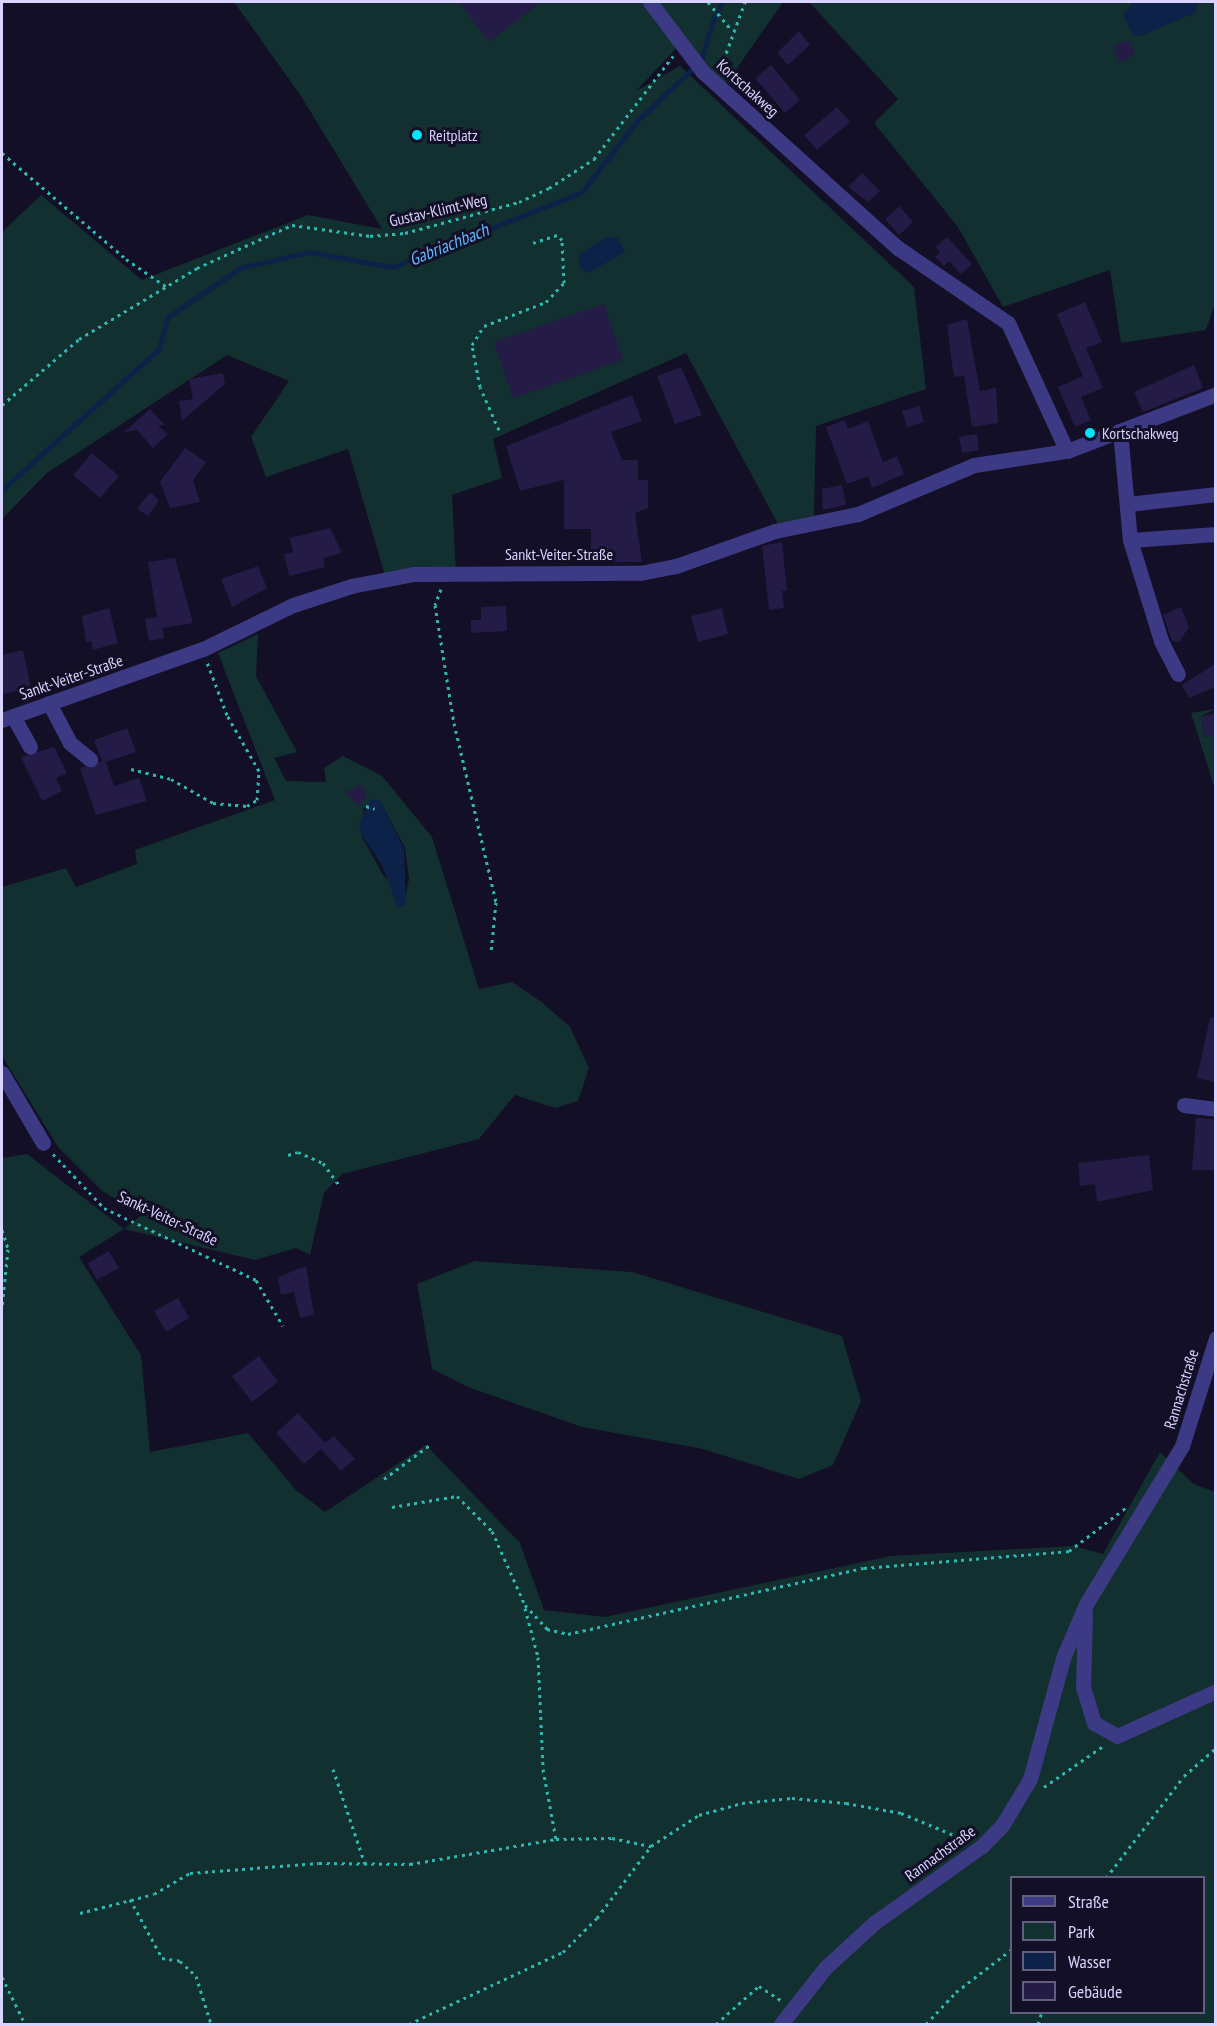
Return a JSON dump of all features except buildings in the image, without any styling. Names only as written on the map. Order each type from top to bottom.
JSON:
[{"type":"street","name":"Kortschakweg","points":[[650,2],[703,72],[898,248],[1008,323],[1067,451]]},
{"type":"street","name":"Sankt-Veiter-Straße","points":[[7,718],[203,649],[293,605],[351,586],[446,573],[640,573],[676,566],[775,531],[858,513],[974,465],[1067,451],[1215,394]]},
{"type":"street","points":[[1120,431],[1130,540],[1161,641],[1178,674]]},
{"type":"street","points":[[1128,504],[1215,494]]},
{"type":"street","points":[[1130,540],[1215,534]]},
{"type":"street","points":[[49,703],[70,743],[90,759]]},
{"type":"street","points":[[7,718],[30,747]]},
{"type":"street","points":[[2,1073],[43,1143]]},
{"type":"street","points":[[1185,1105],[1215,1109]]},
{"type":"street","name":"Rannachstraße","points":[[781,2025],[792,2006],[874,1923],[982,1846],[1003,1824],[1030,1779],[1063,1658],[1086,1604],[1182,1446],[1215,1338]]},
{"type":"street","name":"Rannachstraße","points":[[1086,1604],[1083,1687],[1094,1723],[1117,1736]]},
{"type":"street","points":[[1117,1736],[1215,1691]]},
{"type":"path","points":[[708,2],[731,29]]},
{"type":"path","points":[[717,84],[731,29],[745,2]]},
{"type":"path","name":"Gustav-Klimt-Weg","points":[[2,405],[79,339],[167,287],[292,225],[370,236],[405,233],[519,202],[594,159],[686,48]]},
{"type":"path","points":[[2,153],[126,259],[167,287]]},
{"type":"path","points":[[499,430],[480,387],[472,345],[484,326],[546,302],[564,283],[562,240],[557,235],[533,243]]},
{"type":"path","points":[[446,573],[435,605],[454,723],[496,902],[492,952]]},
{"type":"path","points":[[131,769],[171,779],[213,803],[247,806],[256,800],[259,771],[227,715],[203,649]]},
{"type":"path","points":[[366,806],[375,809]]},
{"type":"path","name":"Sankt-Veiter-Straße","points":[[43,1143],[104,1208],[256,1280],[283,1326]]},
{"type":"path","points":[[288,1155],[298,1152],[323,1162],[339,1185]]},
{"type":"path","points":[[2,1230],[8,1249],[2,1309]]},
{"type":"path","points":[[384,1479],[431,1444]]},
{"type":"path","points":[[525,1605],[547,1629],[568,1634],[864,1568],[1069,1551],[1104,1529],[1121,1509],[1151,1495]]},
{"type":"path","points":[[392,1507],[457,1497],[492,1531],[525,1605],[538,1657],[543,1769],[556,1839]]},
{"type":"path","points":[[1036,1794],[1117,1736]]},
{"type":"path","points":[[1108,1876],[1184,1776],[1215,1748]]},
{"type":"path","points":[[333,1769],[365,1864]]},
{"type":"path","points":[[410,2025],[562,1952],[597,1918],[651,1846],[699,1815],[742,1803],[792,1798],[901,1813],[982,1846]]},
{"type":"path","points":[[80,1913],[154,1894],[190,1874],[365,1864],[410,1864],[556,1839],[612,1838],[651,1846]]},
{"type":"path","points":[[130,1899],[162,1958],[180,1961],[196,1976],[211,2025]]},
{"type":"path","points":[[926,2025],[956,1992],[1010,1950]]},
{"type":"path","points":[[2,1977],[25,2025]]},
{"type":"path","points":[[716,2025],[759,1986],[792,2006]]},
{"type":"green space","points":[[234,2],[783,2],[724,87],[682,42],[636,91],[680,66],[914,287],[926,389],[816,426],[814,516],[778,524],[686,353],[493,439],[502,478],[452,495],[456,573],[386,579],[348,449],[266,477],[251,437],[289,381],[227,355],[47,473],[2,519],[2,232],[41,195],[142,280],[308,215],[382,229],[301,96]]},
{"type":"green space","points":[[809,2],[1215,2],[1216,300],[1206,330],[1121,343],[1110,270],[1003,307],[958,227],[874,123],[898,99]]},
{"type":"green space","points":[[258,634],[256,676],[297,752],[274,758],[286,781],[326,782],[324,768],[343,756],[382,776],[432,837],[479,989],[512,982],[543,1003],[570,1027],[589,1068],[578,1101],[555,1108],[515,1095],[479,1139],[342,1174],[324,1193],[310,1255],[296,1248],[255,1260],[124,1229],[143,1214],[102,1191],[58,1147],[2,1056],[2,887],[66,868],[76,887],[137,864],[135,850],[275,800],[218,653]],"holes":[[[380,801],[405,848],[409,879],[405,898],[383,875],[361,835],[364,808]]]},
{"type":"green space","points":[[1215,709],[1201,716],[1204,737],[1215,735],[1215,789],[1191,713]]},
{"type":"green space","points":[[27,1154],[124,1229],[79,1257],[141,1355],[150,1452],[248,1433],[296,1490],[325,1512],[426,1445],[520,1543],[544,1610],[605,1617],[891,1556],[1074,1546],[1103,1554],[1160,1452],[1194,1484],[1215,1492],[1215,2024],[2,2024],[2,1158]]},
{"type":"green space","points":[[475,1261],[632,1272],[842,1336],[861,1401],[833,1465],[799,1479],[703,1449],[582,1427],[468,1387],[432,1369],[417,1284]]},
{"type":"water","points":[[1133,2],[1197,2],[1198,5],[1195,13],[1140,36],[1133,35],[1123,15]]},
{"type":"water","points":[[607,237],[617,237],[625,252],[588,273],[579,266],[579,254]]},
{"type":"water","points":[[371,799],[380,801],[404,849],[406,905],[398,908],[382,865],[361,834],[359,823]]},
{"type":"waterway","name":"Gabriachbach","points":[[718,10],[722,2]]},
{"type":"waterway","name":"Gabriachbach","points":[[2,490],[158,350],[168,317],[240,268],[309,252],[393,267],[582,192],[637,121],[701,61],[714,17]]},
{"type":"place","name":"Reitplatz","points":[[417,135]]},
{"type":"place","name":"Kortschakweg","points":[[1090,433]]}]
